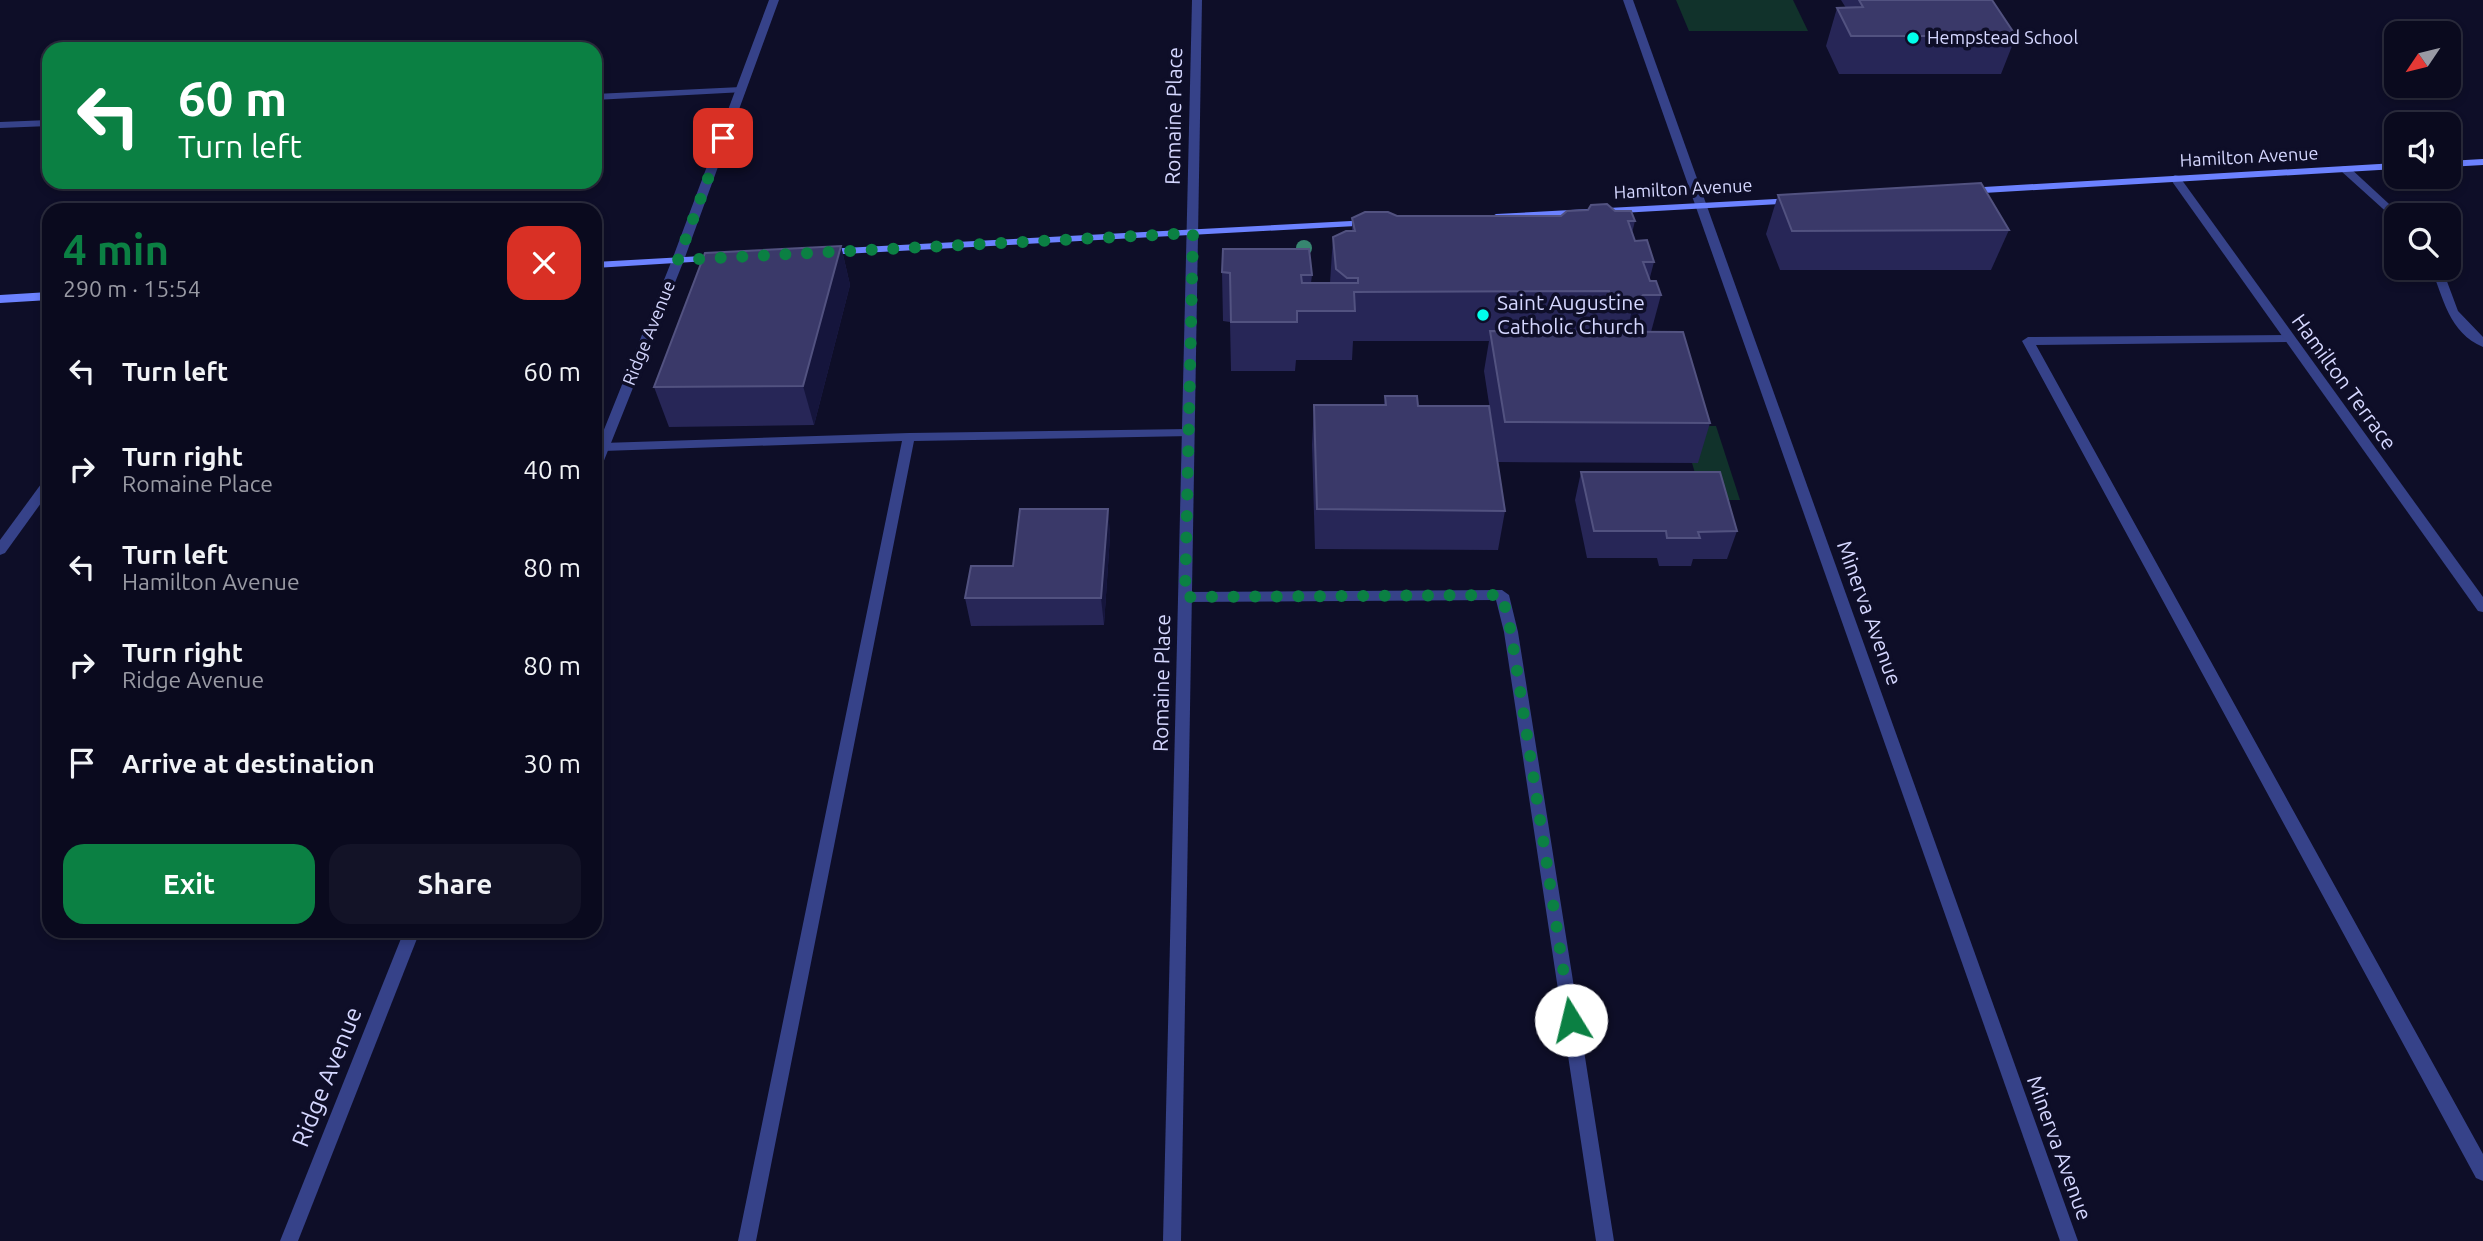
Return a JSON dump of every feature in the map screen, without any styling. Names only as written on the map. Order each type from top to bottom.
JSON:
[{"type":"street","name":"Ridge Avenue","points":[[603,447],[678,260],[774,0]]},
{"type":"street","name":"Romaine Place","points":[[1172,1241],[1197,0]]},
{"type":"street","name":"Minerva Avenue","points":[[1628,0],[2069,1241]]},
{"type":"street","points":[[602,97],[741,90]]},
{"type":"street","points":[[0,125],[42,122]]},
{"type":"street","points":[[2461,163],[2483,162]]},
{"type":"street","name":"Hamilton Avenue","points":[[1952,191],[2384,167]]},
{"type":"street","points":[[2345,169],[2384,204]]},
{"type":"street","name":"Hamilton Terrace","points":[[2175,178],[2483,607]]},
{"type":"street","name":"Hamilton Avenue","points":[[1482,218],[1800,200]]},
{"type":"street","points":[[817,253],[1385,223]]},
{"type":"street","points":[[602,265],[733,257]]},
{"type":"street","points":[[2442,280],[2447,302],[2466,329],[2483,343]]},
{"type":"street","points":[[0,299],[42,296]]},
{"type":"street","points":[[2290,339],[2028,341],[2483,1172]]},
{"type":"street","points":[[603,447],[909,437],[1188,433]]},
{"type":"street","points":[[747,1241],[909,437]]},
{"type":"street","points":[[0,550],[42,493]]},
{"type":"street","points":[[1185,597],[1502,595],[1513,646],[1605,1241]]},
{"type":"street","name":"Ridge Avenue","points":[[289,1241],[409,938]]},
{"type":"green space","points":[[1676,0],[1793,0],[1808,31],[1689,31]]},
{"type":"green space","points":[[1707,426],[1716,426],[1740,500],[1703,500],[1692,463]]},
{"type":"building","points":[[1859,0],[1992,0],[2016,36],[1851,36],[1837,8],[1863,7]]},
{"type":"building","points":[[1981,183],[2009,230],[1792,231],[1778,195]]},
{"type":"building","points":[[1607,204],[1615,211],[1631,211],[1635,221],[1628,221],[1635,241],[1647,240],[1654,262],[1643,262],[1650,281],[1656,281],[1661,295],[1643,295],[1634,302],[1620,302],[1610,297],[1609,291],[1354,292],[1355,311],[1297,311],[1297,322],[1231,322],[1230,273],[1222,272],[1223,249],[1309,249],[1312,275],[1301,275],[1302,283],[1358,283],[1358,278],[1347,278],[1336,269],[1333,237],[1346,231],[1355,231],[1352,218],[1365,212],[1388,212],[1397,216],[1561,216],[1567,211],[1588,210],[1591,205]]},
{"type":"building","points":[[841,246],[803,386],[654,387],[705,253]]},
{"type":"building","points":[[1490,331],[1683,332],[1710,423],[1505,422]]},
{"type":"building","points":[[1385,396],[1417,396],[1418,406],[1489,406],[1505,511],[1317,509],[1314,405],[1386,405]]},
{"type":"building","points":[[1581,472],[1720,472],[1737,531],[1698,532],[1700,538],[1667,538],[1666,531],[1594,531]]},
{"type":"building","points":[[1020,509],[1108,509],[1101,598],[965,598],[971,566],[1013,566]]},
{"type":"place","name":"Hempstead School","points":[[1913,38]]},
{"type":"place","name":"Saint Augustine Catholic Church","points":[[1483,315]]},
{"type":"route","points":[[723,138],[678,260],[1193,233],[1185,597],[1502,595],[1511,632],[1571,1020]]}]
